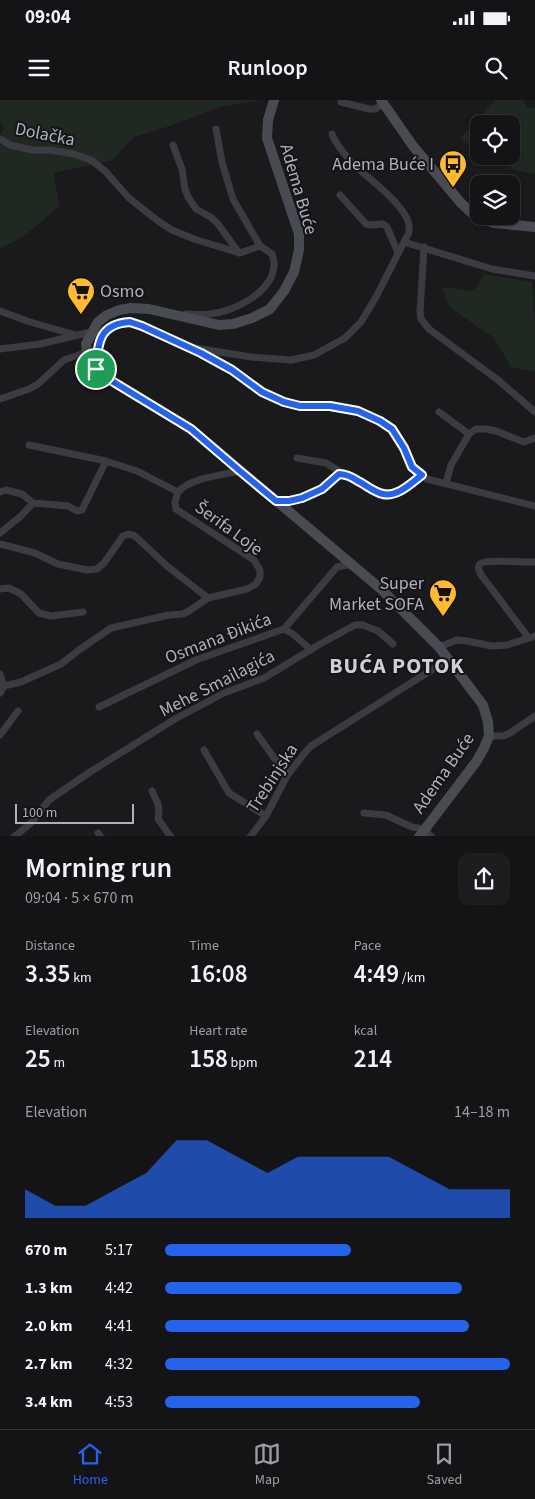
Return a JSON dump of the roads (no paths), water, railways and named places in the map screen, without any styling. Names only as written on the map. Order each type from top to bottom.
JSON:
[{"type":"street","name":"Adema Buće","points":[[91,332],[98,322],[107,315],[118,310],[131,308],[149,309],[219,325],[233,324],[252,318],[270,309],[284,291],[294,272],[299,250],[299,234],[267,138],[268,120],[274,100]]},
{"type":"street","points":[[341,102],[369,109],[375,109],[382,102],[413,146],[461,203],[474,215],[494,222],[535,227]]},
{"type":"street","points":[[173,315],[210,314],[238,306],[254,297],[263,289],[270,278],[274,266],[272,254],[260,246],[233,198],[222,162],[216,129]]},
{"type":"street","points":[[183,346],[251,357],[291,360],[314,355],[345,338],[361,322],[404,242],[409,231],[408,222],[404,213],[386,192],[353,164],[334,140],[332,134]]},
{"type":"street","name":"Dolačka","points":[[0,139],[10,145],[32,150],[50,150],[74,154],[91,160],[106,171],[129,198],[172,230],[240,253]]},
{"type":"street","points":[[173,145],[182,169],[185,189],[196,209],[212,218],[218,224],[240,253],[260,246]]},
{"type":"street","points":[[340,195],[366,224],[383,224],[387,227],[398,253]]},
{"type":"street","points":[[404,242],[492,269],[535,276]]},
{"type":"street","points":[[424,247],[421,320],[429,329],[498,380],[535,412]]},
{"type":"street","points":[[0,312],[77,335]]},
{"type":"street","points":[[96,369],[97,346],[102,336],[120,323],[130,322],[201,353],[232,370],[262,392],[284,402],[300,406],[330,406],[358,411],[380,421],[392,429],[404,448],[412,467],[427,479],[535,506]]},
{"type":"street","points":[[0,348],[40,344],[91,332]]},
{"type":"street","points":[[0,399],[29,390],[64,360],[87,352],[86,344],[91,332]]},
{"type":"street","name":"Adema Buće","points":[[87,352],[90,361],[102,375],[191,429],[356,567],[438,647],[483,705],[488,722],[489,736],[484,748],[425,834],[386,815],[364,813]]},
{"type":"street","points":[[439,412],[469,434]]},
{"type":"street","points":[[446,484],[451,465],[469,434],[476,429],[486,429],[524,442],[535,438]]},
{"type":"street","name":"Šerifa Loje","points":[[4,686],[21,682],[61,664],[111,628],[169,615],[183,614],[208,598],[247,589],[256,584],[260,577],[260,570],[254,560],[176,508],[175,502],[178,492],[137,471],[106,461],[28,445]]},
{"type":"street","points":[[297,458],[326,463],[385,494],[398,492],[422,475]]},
{"type":"street","points":[[0,492],[6,490],[22,494],[32,503],[68,506],[78,511],[82,510],[106,461]]},
{"type":"street","points":[[178,492],[184,486],[191,483],[240,471]]},
{"type":"street","points":[[276,501],[302,498],[322,489],[335,476],[344,474]]},
{"type":"street","points":[[0,533],[21,516],[32,503]]},
{"type":"street","points":[[0,544],[35,552],[58,564],[87,570],[97,569],[104,563],[123,536],[129,534],[135,536],[167,566],[208,598]]},
{"type":"street","points":[[438,647],[456,640],[492,646],[507,645],[532,637],[482,576],[478,568],[482,562],[493,560],[535,562]]},
{"type":"street","name":"Osmana Đikića","points":[[99,707],[196,660],[284,629],[337,567],[346,565],[356,567]]},
{"type":"street","points":[[0,589],[9,588],[21,594],[39,613],[51,616],[84,612]]},
{"type":"street","name":"Mehe Smailagića","points":[[14,836],[31,823],[49,800],[175,719],[224,692],[264,678],[355,625],[364,625],[378,631],[393,644]]},
{"type":"street","points":[[284,629],[293,634],[311,650]]},
{"type":"street","name":"Trebinjska","points":[[250,836],[266,816],[287,776],[302,755],[312,746],[449,659]]},
{"type":"street","points":[[0,674],[4,686],[0,693]]},
{"type":"street","points":[[0,736],[18,711]]},
{"type":"street","name":"Adema Buće","points":[[489,736],[503,736],[510,733],[535,716]]},
{"type":"street","points":[[256,734],[287,776]]},
{"type":"street","points":[[204,750],[229,793],[266,816]]},
{"type":"street","points":[[152,791],[158,804],[158,819],[171,836]]},
{"type":"place","name":"Adema Buće I","points":[[453,188]]},
{"type":"place","name":"Osmo","points":[[81,315]]},
{"type":"place","name":"Super Market SOFA","points":[[443,617]]},
{"type":"district","name":"BUĆA POTOK","points":[[397,665]]}]
